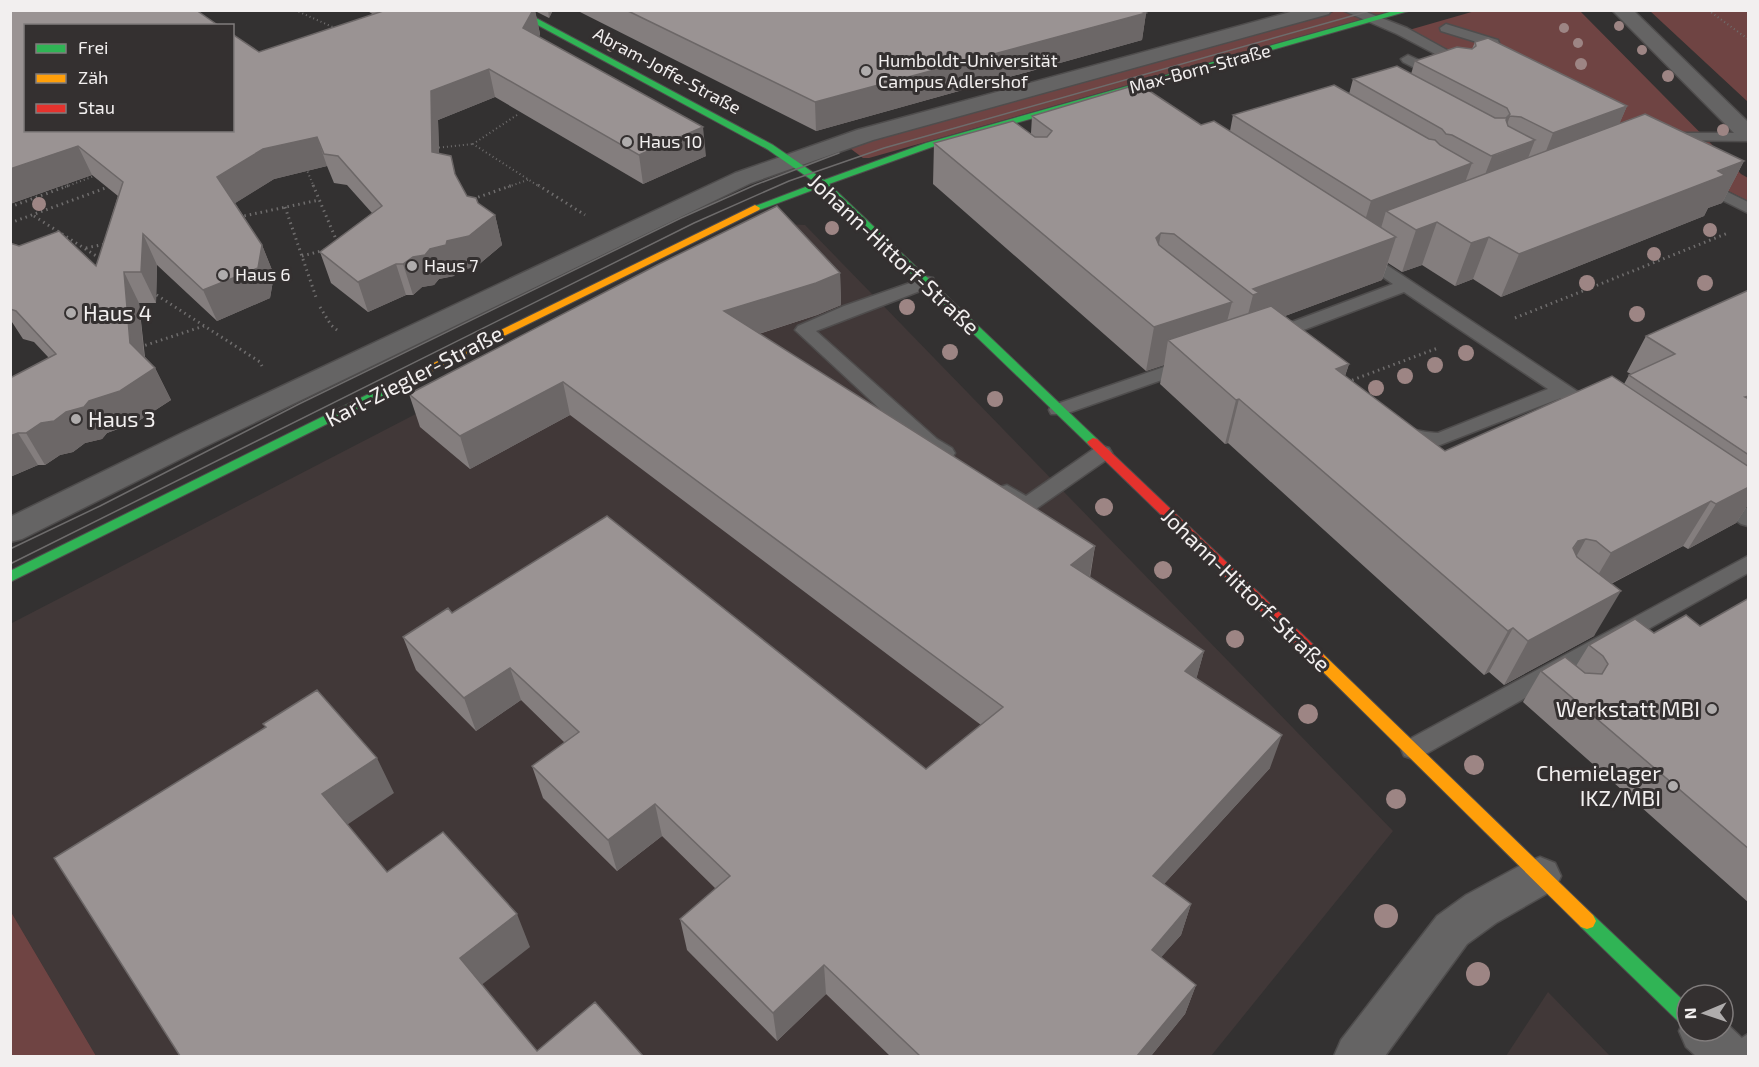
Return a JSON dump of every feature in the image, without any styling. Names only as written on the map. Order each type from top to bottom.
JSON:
[{"type":"street","name":"Abram-Joffe-Straße","points":[[514,10],[796,163]]},
{"type":"street","name":"Max-Born-Straße","points":[[796,163],[856,138],[1322,10]]},
{"type":"street","name":"Max-Born-Straße","points":[[821,182],[897,155],[982,130],[1408,10]]},
{"type":"street","points":[[1621,10],[1749,136]]},
{"type":"street","name":"Johann-Hittorf-Straße","points":[[796,163],[821,182],[927,282],[1102,453],[1413,749],[1540,876],[1675,1005]]},
{"type":"street","name":"Karl-Ziegler-Straße","points":[[10,531],[193,440],[714,191],[796,163]]},
{"type":"street","name":"Karl-Ziegler-Straße","points":[[10,577],[736,216],[821,182]]},
{"type":"street","points":[[1357,1056],[1452,930],[1481,909],[1540,876]]},
{"type":"street","points":[[1714,1043],[1728,1056]]},
{"type":"lane","points":[[1348,10],[1422,42],[1481,72]]},
{"type":"lane","points":[[1422,42],[1462,17]]},
{"type":"lane","points":[[1446,28],[1493,43]]},
{"type":"lane","points":[[1407,59],[1454,83]]},
{"type":"lane","points":[[1116,92],[1133,103]]},
{"type":"lane","points":[[982,130],[1000,144]]},
{"type":"lane","points":[[1651,137],[1749,136]]},
{"type":"lane","points":[[1689,177],[1749,208]]},
{"type":"lane","points":[[1378,243],[1351,249],[1612,424]]},
{"type":"lane","points":[[927,282],[850,310],[804,330],[930,444],[957,460]]},
{"type":"lane","points":[[1280,354],[1258,341],[1406,285]]},
{"type":"lane","points":[[1058,410],[1202,360]]},
{"type":"lane","points":[[1386,427],[1409,437],[1440,439],[1563,390]]},
{"type":"lane","points":[[994,483],[1026,506],[1102,453]]},
{"type":"lane","points":[[1700,485],[1749,519]]},
{"type":"lane","points":[[1413,749],[1557,681],[1606,630],[1749,564]]},
{"type":"lane","points":[[1739,1056],[1749,1049]]},
{"type":"path","points":[[295,10],[344,32]]},
{"type":"path","points":[[1708,10],[1749,39]]},
{"type":"path","points":[[427,145],[437,148],[473,144],[517,115]]},
{"type":"path","points":[[473,144],[593,220]]},
{"type":"path","points":[[10,207],[101,174],[93,167]]},
{"type":"path","points":[[302,256],[339,246],[305,167]]},
{"type":"path","points":[[462,203],[530,179]]},
{"type":"path","points":[[10,223],[122,183]]},
{"type":"path","points":[[230,219],[319,200]]},
{"type":"path","points":[[285,207],[317,300]]},
{"type":"path","points":[[33,215],[105,261]]},
{"type":"path","points":[[1347,382],[1738,229]]},
{"type":"path","points":[[85,249],[108,244]]},
{"type":"path","points":[[145,287],[260,362],[265,372]]},
{"type":"path","points":[[320,307],[331,325],[338,331]]},
{"type":"path","points":[[136,348],[205,326]]},
{"type":"shaded area","points":[[1337,11],[1391,11],[869,158],[863,158],[851,149],[855,145]]},
{"type":"shaded area","points":[[1475,11],[1580,11],[1741,174],[1748,178],[1748,201],[1409,30]]},
{"type":"shaded area","points":[[1650,11],[1748,11],[1748,102]]},
{"type":"shaded area","points":[[783,224],[805,225],[1393,831],[1211,1056],[96,1056],[11,912],[10,624]]},
{"type":"shaded area","points":[[11,912],[96,1056],[11,1056]]},
{"type":"shaded area","points":[[1548,992],[1610,1056],[1506,1056]]},
{"type":"building","points":[[10,10],[196,10],[216,24],[24,24],[24,132],[234,132],[234,35],[259,52],[386,10],[533,10],[523,28],[703,127],[639,155],[489,69],[431,91],[432,152],[451,156],[455,174],[467,196],[476,198],[478,203],[495,215],[469,236],[447,241],[446,245],[430,249],[425,255],[413,257],[403,264],[396,264],[358,282],[320,252],[382,206],[338,156],[324,154],[317,137],[263,149],[217,177],[262,245],[258,268],[203,290],[143,234],[141,272],[124,272],[130,343],[155,368],[120,391],[89,401],[84,407],[66,412],[54,421],[41,423],[26,433],[10,436],[10,378],[56,354],[16,311],[10,309],[10,243],[19,246],[59,231],[96,266],[123,182],[78,146],[10,169]]},
{"type":"building","points":[[626,10],[1138,10],[1146,13],[815,102]]},
{"type":"building","points":[[1488,38],[1627,106],[1553,133],[1521,117],[1510,116],[1506,120],[1508,126],[1535,140],[1491,156],[1446,134],[1442,129],[1353,79],[1397,66],[1495,118],[1506,118],[1510,114],[1507,108],[1415,61],[1457,47],[1472,49],[1476,46],[1475,42]]},
{"type":"building","points":[[1139,84],[1201,125],[1214,121],[1396,237],[1253,289],[1259,293],[1253,295],[1174,234],[1161,233],[1156,238],[1159,245],[1232,302],[1154,327],[934,143],[1013,121],[1035,137],[1047,137],[1052,131],[1032,116]]},
{"type":"building","points":[[1334,85],[1429,139],[1435,140],[1472,163],[1371,201],[1233,115]]},
{"type":"building","points":[[1645,114],[1744,161],[1718,171],[1725,175],[1519,254],[1489,237],[1471,243],[1437,222],[1416,230],[1386,211]]},
{"type":"building","points":[[777,206],[840,273],[816,283],[724,311],[1095,546],[1071,565],[1204,651],[1185,671],[1282,735],[1153,876],[1191,904],[1152,950],[1196,985],[1137,1056],[920,1056],[824,965],[773,1013],[680,919],[730,876],[655,804],[608,840],[532,766],[579,732],[510,668],[464,698],[403,637],[448,608],[452,613],[607,516],[926,769],[1003,707],[563,382],[460,436],[409,394],[659,264]]},
{"type":"building","points":[[1749,290],[1749,396],[1745,397],[1749,399],[1749,455],[1629,375],[1675,354],[1646,336]]},
{"type":"building","points":[[1271,306],[1349,364],[1336,369],[1445,451],[1612,376],[1749,467],[1749,487],[1716,504],[1711,501],[1611,553],[1596,541],[1586,539],[1578,541],[1573,548],[1577,557],[1621,591],[1528,641],[1513,628],[1508,631],[1168,340]]},
{"type":"building","points":[[1749,598],[1749,849],[1541,671],[1565,657],[1585,673],[1602,674],[1608,664],[1603,656],[1589,645],[1635,619],[1654,633],[1686,615],[1700,626]]},
{"type":"building","points":[[317,690],[377,758],[322,794],[387,872],[443,832],[517,914],[460,958],[537,1051],[595,1002],[643,1056],[180,1056],[54,858],[266,727],[263,724]]},
{"type":"tram line","points":[[10,564],[694,223],[789,181],[884,148],[1373,10]]},
{"type":"tram line","points":[[10,549],[100,506],[299,404],[681,218],[755,185],[839,153]]},
{"type":"traffic: fast","points":[[514,10],[770,147],[821,182],[1093,442]]},
{"type":"traffic: fast","points":[[755,208],[929,145],[1408,10]]},
{"type":"traffic: fast","points":[[10,577],[393,386]]},
{"type":"traffic: fast","points":[[1587,921],[1675,1005]]},
{"type":"traffic: slow","points":[[393,386],[755,208]]},
{"type":"traffic: slow","points":[[1317,657],[1587,921]]},
{"type":"traffic: jam","points":[[1093,442],[1317,657]]},
{"type":"place","name":"Humboldt-Universität Campus Adlershof","points":[[866,71]]},
{"type":"place","name":"Haus 10","points":[[627,142]]},
{"type":"place","name":"Haus 7","points":[[412,266]]},
{"type":"place","name":"Haus 6","points":[[223,275]]},
{"type":"place","name":"Haus 4","points":[[71,313]]},
{"type":"place","name":"Haus 3","points":[[76,419]]},
{"type":"place","name":"Werkstatt MBI","points":[[1712,709]]},
{"type":"place","name":"Chemielager IKZ/MBI","points":[[1673,786]]}]
